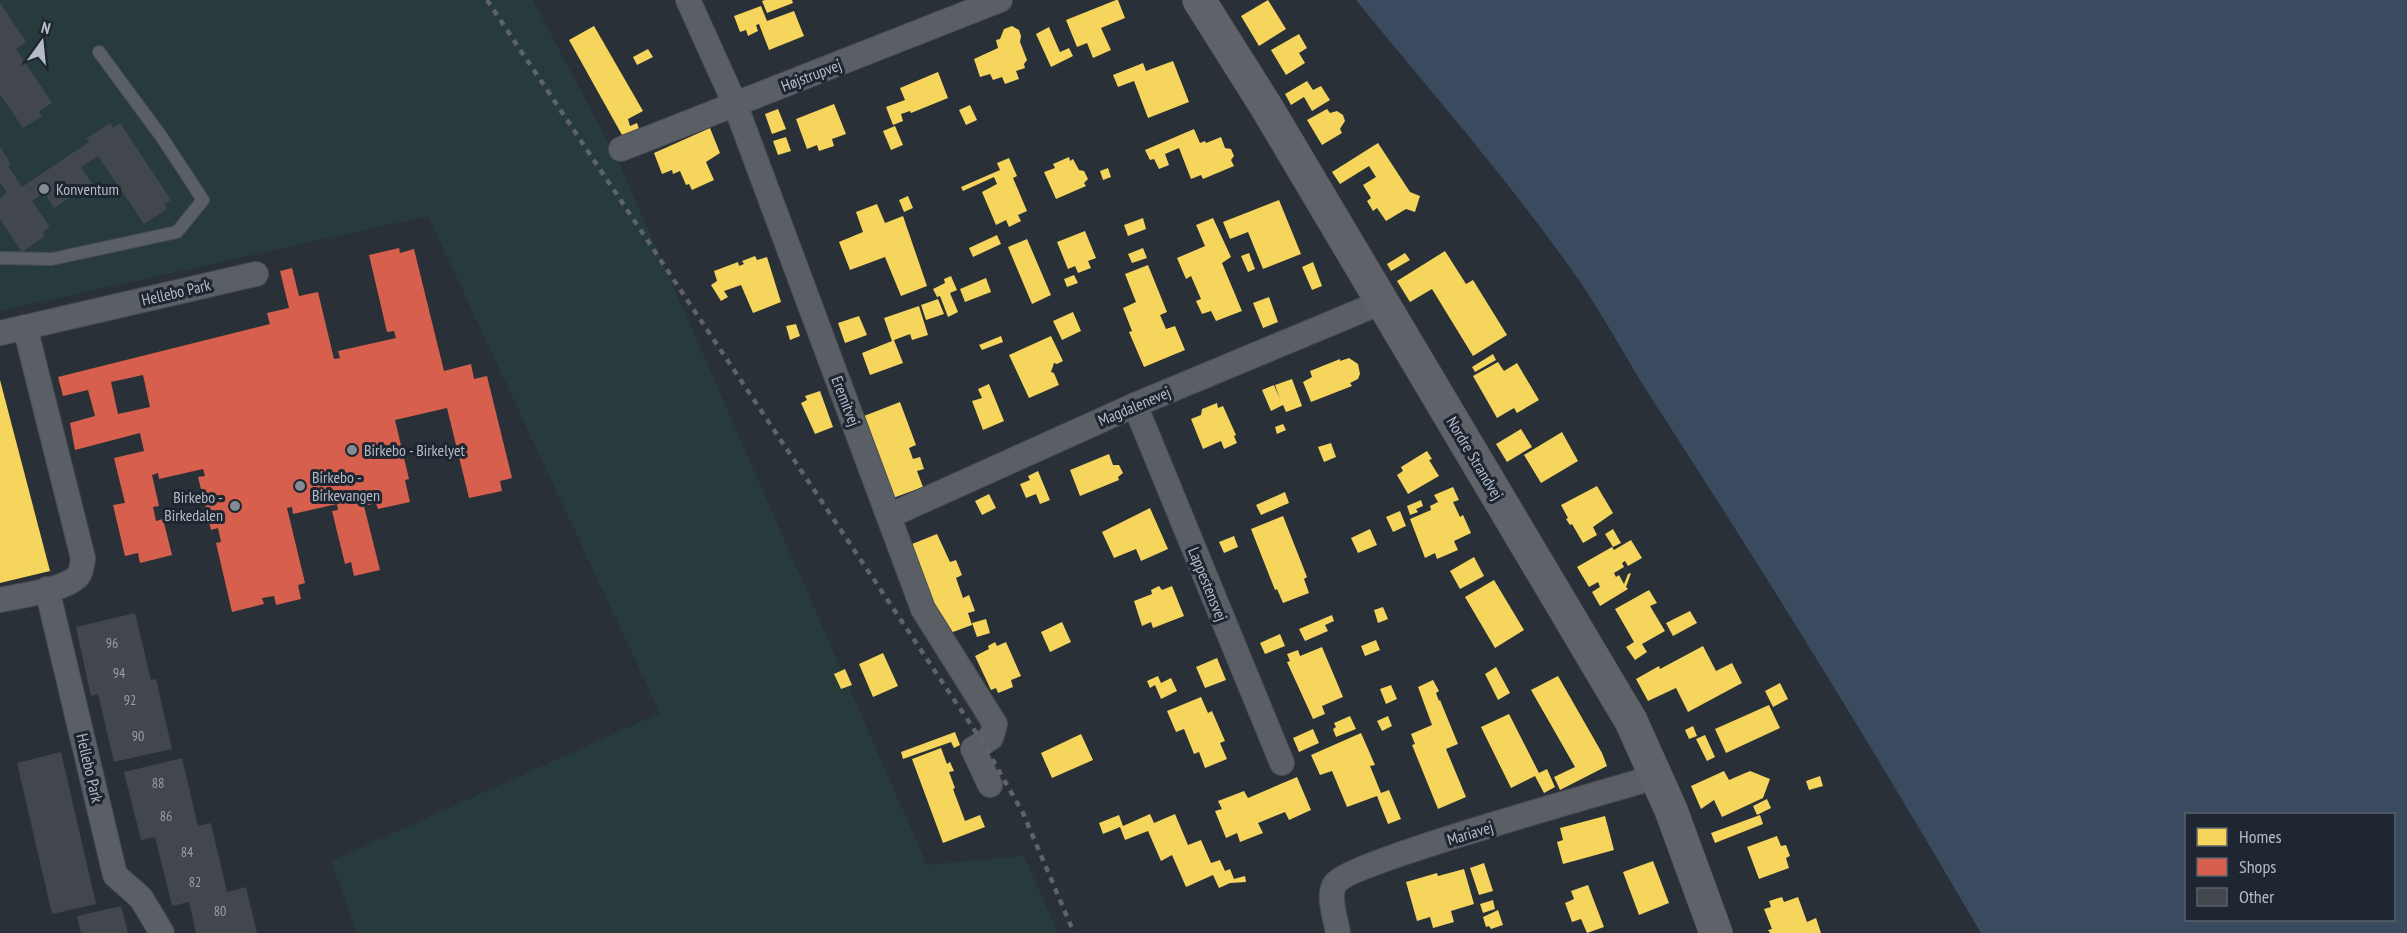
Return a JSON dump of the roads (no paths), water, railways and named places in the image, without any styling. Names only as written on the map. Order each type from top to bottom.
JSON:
[{"type":"main road","name":"Nordre Strandvej","points":[[1199,0],[1267,108],[1617,697],[1656,774],[1716,933]]},
{"type":"street","name":"Eremitvej","points":[[688,0],[735,104],[923,609],[995,724],[991,738],[974,749],[990,785]]},
{"type":"street","name":"Højstrupvej","points":[[621,149],[1000,0]]},
{"type":"street","name":"Hellebo Park","points":[[0,333],[256,274]]},
{"type":"street","name":"Magdalenevej","points":[[889,516],[1135,405],[1382,302]]},
{"type":"street","points":[[0,600],[64,585],[78,576],[82,558],[25,327]]},
{"type":"street","name":"Lappestensvej","points":[[1135,405],[1282,763]]},
{"type":"street","name":"Hellebo Park","points":[[47,589],[115,875],[141,898],[162,933]]},
{"type":"street","name":"Mariavej","points":[[1338,933],[1332,894],[1335,883],[1342,877],[1366,866],[1638,782],[1656,774]]},
{"type":"lane","points":[[0,258],[52,259],[177,232],[203,201],[161,136],[99,52]]},
{"type":"water","points":[[1356,0],[2407,0],[2407,933],[1981,933],[1824,671],[1581,283],[1500,174]]},
{"type":"railway","points":[[487,0],[983,743],[1023,813],[1074,933]]},
{"type":"place","name":"Konventum","points":[[44,189]]},
{"type":"place","name":"Birkebo - Birkelyet","points":[[352,450]]},
{"type":"place","name":"Birkebo - Birkevangen","points":[[300,486]]},
{"type":"place","name":"Birkebo - Birkedalen","points":[[235,506]]}]
